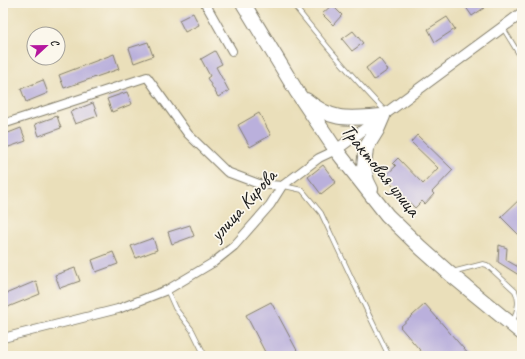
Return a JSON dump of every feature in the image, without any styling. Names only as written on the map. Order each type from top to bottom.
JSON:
[{"type":"highway","name":"Трактовая улица","points":[[243,3],[297,92],[336,150],[387,215],[449,273],[517,329]]},
{"type":"highway","points":[[297,92],[317,109],[333,116],[349,118],[385,114]]},
{"type":"highway","points":[[385,114],[366,148],[364,167],[367,181],[387,215]]},
{"type":"street","points":[[205,3],[232,51]]},
{"type":"street","name":"улица Кирова","points":[[3,338],[118,309],[168,290],[214,262],[234,246],[270,205],[282,186],[319,158],[336,150],[522,13]]},
{"type":"street","points":[[3,124],[147,77],[188,134],[227,172],[259,184],[282,186]]},
{"type":"lane","points":[[292,3],[327,48],[385,114]]},
{"type":"lane","points":[[502,28],[522,59]]},
{"type":"lane","points":[[282,186],[302,190],[321,213],[368,315],[389,356]]},
{"type":"lane","points":[[449,273],[483,264],[487,265],[515,291],[518,306],[517,329]]},
{"type":"lane","points":[[168,290],[175,308],[192,330],[205,356]]},
{"type":"building","points":[[463,3],[481,3],[484,8],[472,16]]},
{"type":"building","points":[[332,5],[342,15],[333,25],[322,14]]},
{"type":"building","points":[[193,13],[199,25],[185,32],[179,20]]},
{"type":"building","points":[[447,17],[455,29],[435,42],[428,29]]},
{"type":"building","points":[[353,31],[363,43],[352,51],[342,39]]},
{"type":"building","points":[[148,42],[153,56],[134,63],[129,48]]},
{"type":"building","points":[[215,51],[222,64],[216,67],[229,91],[218,97],[207,78],[210,76],[201,59]]},
{"type":"building","points":[[114,54],[119,69],[64,88],[59,75]]},
{"type":"building","points":[[379,58],[388,70],[374,80],[366,68]]},
{"type":"building","points":[[43,80],[48,93],[26,102],[21,89]]},
{"type":"building","points":[[127,92],[132,104],[112,112],[107,99]]},
{"type":"building","points":[[93,103],[98,116],[75,124],[70,112]]},
{"type":"building","points":[[259,113],[271,135],[250,147],[238,125]]},
{"type":"building","points":[[57,116],[61,128],[39,136],[35,124]]},
{"type":"building","points":[[21,128],[26,141],[3,149],[3,135]]},
{"type":"building","points":[[417,135],[453,170],[432,192],[434,194],[425,204],[422,201],[415,208],[384,177],[396,166],[393,163],[398,158],[423,184],[438,168],[411,142]]},
{"type":"building","points":[[323,165],[336,182],[321,194],[308,177]]},
{"type":"building","points":[[522,197],[522,238],[501,217]]},
{"type":"building","points":[[190,225],[194,236],[172,244],[168,232]]},
{"type":"building","points":[[153,238],[157,250],[136,258],[131,246]]},
{"type":"building","points":[[499,245],[507,248],[506,260],[522,269],[522,277],[498,262]]},
{"type":"building","points":[[113,252],[118,264],[96,272],[92,260]]},
{"type":"building","points":[[75,268],[80,281],[60,288],[55,275]]},
{"type":"building","points":[[36,281],[40,294],[3,309],[3,295]]},
{"type":"building","points":[[271,302],[300,356],[267,356],[246,315]]},
{"type":"building","points":[[425,304],[470,356],[425,356],[400,327]]}]
